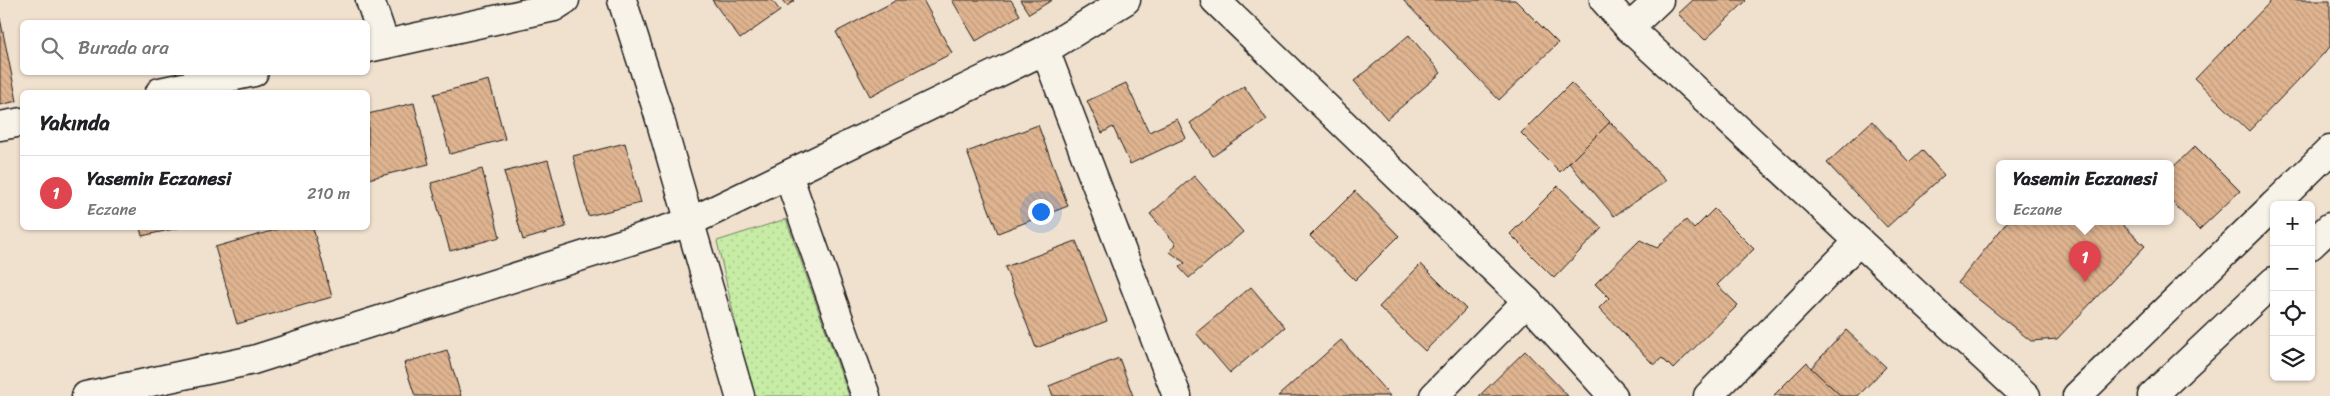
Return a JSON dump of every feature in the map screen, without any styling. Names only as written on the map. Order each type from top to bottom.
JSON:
[{"type":"street","points":[[370,0],[376,46],[554,7],[565,0]]},
{"type":"street","points":[[622,0],[658,109],[740,396]]},
{"type":"street","points":[[86,396],[253,360],[690,222],[1045,50],[1126,0]]},
{"type":"street","points":[[1215,0],[1527,301],[1614,396]]},
{"type":"street","points":[[1604,0],[1629,28],[2026,396]]},
{"type":"street","points":[[1629,28],[1659,0]]},
{"type":"street","points":[[1045,50],[1176,396]]},
{"type":"street","points":[[169,90],[240,75]]},
{"type":"street","points":[[0,126],[20,122]]},
{"type":"street","points":[[2278,201],[2330,150]]},
{"type":"street","points":[[788,174],[866,396]]},
{"type":"street","points":[[2078,396],[2270,209]]},
{"type":"street","points":[[2315,241],[2330,227]]},
{"type":"street","points":[[1708,396],[1859,241]]},
{"type":"street","points":[[2152,396],[2270,285]]},
{"type":"street","points":[[1434,396],[1527,301]]},
{"type":"green space","points":[[786,219],[849,396],[752,396],[717,241]]},
{"type":"building","points":[[712,0],[772,0],[780,11],[740,39]]},
{"type":"building","points":[[782,0],[795,0],[787,6]]},
{"type":"building","points":[[897,0],[923,0],[952,53],[870,96],[836,32]]},
{"type":"building","points":[[952,0],[1011,0],[1020,15],[976,41]]},
{"type":"building","points":[[1020,0],[1052,0],[1029,14]]},
{"type":"building","points":[[1403,0],[1515,0],[1558,43],[1499,100]]},
{"type":"building","points":[[1693,0],[1746,1],[1705,40],[1678,14]]},
{"type":"building","points":[[2272,0],[2330,0],[2330,47],[2249,131],[2195,79]]},
{"type":"building","points":[[0,18],[17,101],[0,105]]},
{"type":"building","points":[[1409,35],[1441,73],[1387,119],[1354,81]]},
{"type":"building","points":[[489,80],[505,139],[450,154],[434,94]]},
{"type":"building","points":[[1126,83],[1149,132],[1177,119],[1186,138],[1130,164],[1113,127],[1102,133],[1087,101]]},
{"type":"building","points":[[1571,83],[1610,122],[1560,172],[1521,133]]},
{"type":"building","points":[[1244,86],[1267,120],[1213,156],[1190,123]]},
{"type":"building","points":[[414,103],[429,164],[370,179],[370,114]]},
{"type":"building","points":[[1872,121],[1909,162],[1922,150],[1944,175],[1887,227],[1827,163]]},
{"type":"building","points":[[1610,122],[1666,181],[1614,216],[1569,163]]},
{"type":"building","points":[[1038,125],[1068,206],[998,233],[967,152]]},
{"type":"building","points":[[625,143],[641,203],[588,216],[573,156]]},
{"type":"building","points":[[2195,146],[2240,191],[2199,230],[2174,204],[2174,166]]},
{"type":"building","points":[[548,160],[566,227],[523,240],[504,172]]},
{"type":"building","points":[[482,169],[500,237],[450,251],[431,183]]},
{"type":"building","points":[[1194,176],[1243,232],[1189,278],[1179,267],[1185,263],[1170,252],[1176,244],[1150,214]]},
{"type":"building","points":[[1558,186],[1602,228],[1554,278],[1510,234]]},
{"type":"building","points":[[1355,191],[1399,236],[1355,280],[1310,236]]},
{"type":"building","points":[[1714,209],[1754,249],[1717,285],[1738,305],[1673,369],[1662,358],[1654,365],[1599,308],[1609,298],[1595,284],[1640,240],[1657,248],[1686,220],[1694,229]]},
{"type":"building","points":[[2005,225],[2123,225],[2145,246],[2057,339],[2031,341],[1958,283]]},
{"type":"building","points":[[140,230],[169,230],[142,236]]},
{"type":"building","points":[[275,230],[314,230],[332,297],[237,324],[215,247]]},
{"type":"building","points":[[1076,241],[1107,321],[1036,348],[1005,267]]},
{"type":"building","points":[[1421,264],[1466,309],[1425,351],[1379,307]]},
{"type":"building","points":[[1251,287],[1285,327],[1230,373],[1196,333]]},
{"type":"building","points":[[1846,330],[1886,367],[1858,396],[1841,396],[1811,368]]},
{"type":"building","points":[[1341,340],[1390,396],[1278,396]]},
{"type":"building","points":[[447,350],[461,396],[415,396],[404,363]]},
{"type":"building","points":[[1525,351],[1568,396],[1479,396]]},
{"type":"building","points":[[1119,358],[1133,396],[1053,396],[1049,386]]},
{"type":"building","points":[[1807,362],[1811,368],[1841,396],[1774,395]]},
{"type":"place","name":"Yasemin Eczanesi","points":[[2085,282]]}]
